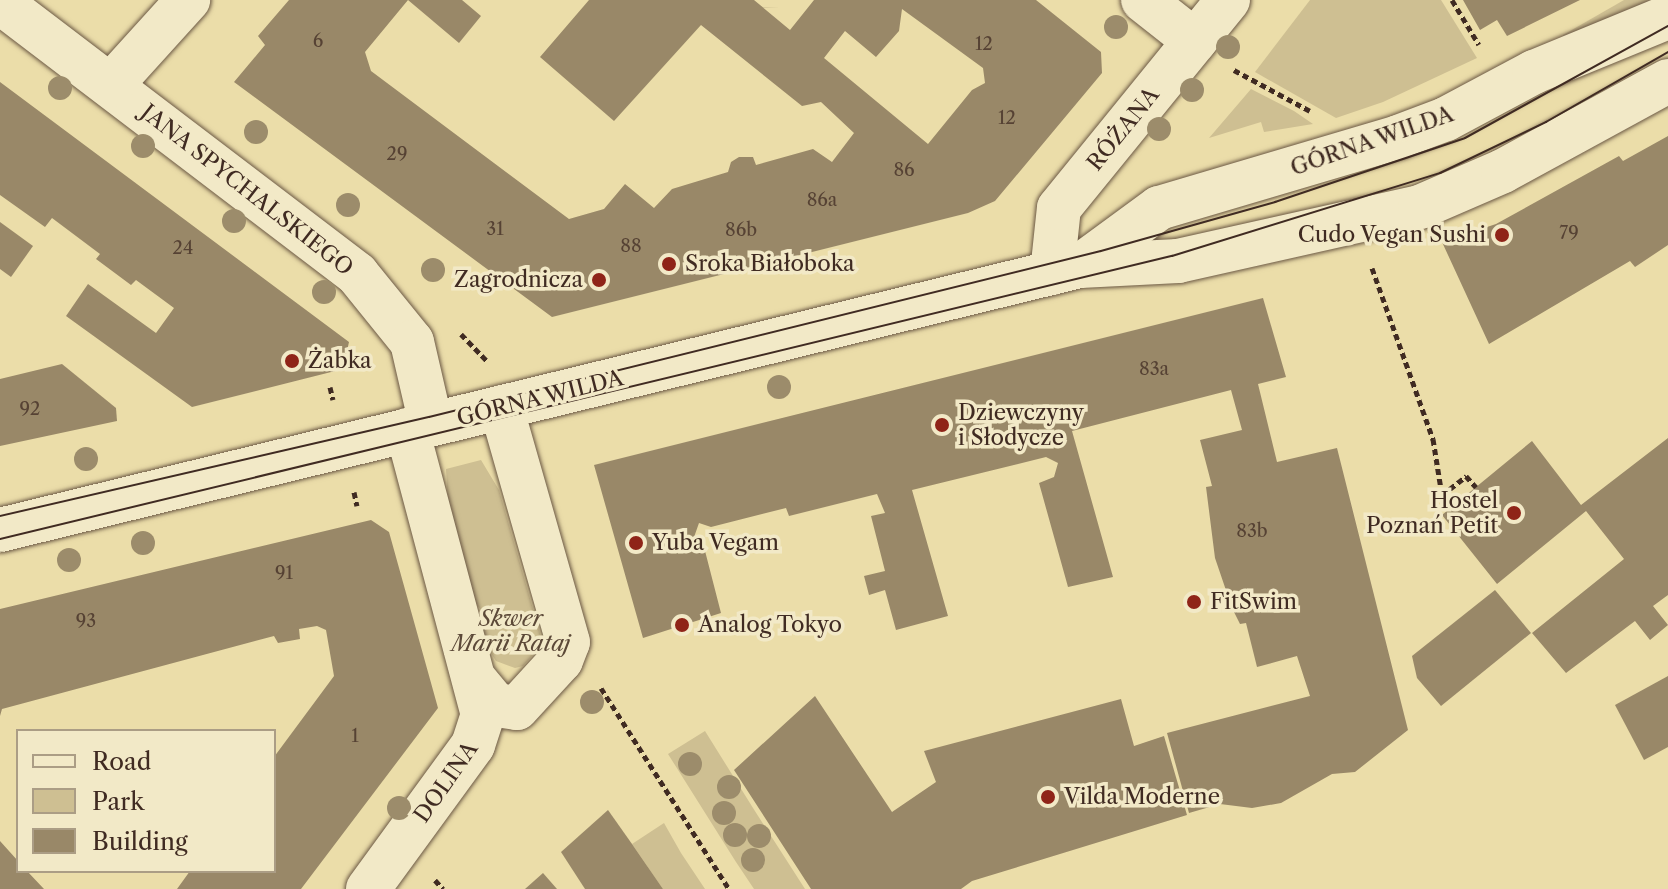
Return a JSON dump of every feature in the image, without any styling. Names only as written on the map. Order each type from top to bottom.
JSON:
[{"type":"street","points":[[111,85],[188,0]]},
{"type":"street","points":[[1143,0],[1195,41]]},
{"type":"street","name":"RÓŻANA","points":[[1066,270],[1059,208],[1228,0]]},
{"type":"street","name":"JANA SPYCHALSKIEGO","points":[[0,2],[357,274],[412,342],[419,427]]},
{"type":"street","name":"GÓRNA WILDA","points":[[1066,270],[1159,208],[1398,137],[1446,119],[1534,72],[1668,17]]},
{"type":"street","name":"GÓRNA WILDA","points":[[0,530],[1066,270],[1178,261],[1420,207],[1503,171],[1668,81]]},
{"type":"street","points":[[474,679],[489,700],[509,709],[526,704],[566,650],[568,629],[501,407]]},
{"type":"street","name":"DOLINA","points":[[368,889],[478,736],[483,715],[419,427]]},
{"type":"path","points":[[1452,0],[1483,50]]},
{"type":"path","points":[[1230,67],[1297,104]]},
{"type":"path","points":[[1370,263],[1433,439],[1442,495],[1466,476],[1476,487]]},
{"type":"path","points":[[551,673],[576,693],[602,688],[729,889]]},
{"type":"path","points":[[435,880],[443,889]]},
{"type":"green space","points":[[1310,0],[1441,0],[1477,58],[1383,102],[1336,118],[1255,72]]},
{"type":"green space","points":[[1624,0],[1653,0],[1570,47],[1563,35]]},
{"type":"green space","points":[[1251,89],[1313,124],[1264,132],[1261,122],[1209,138]]},
{"type":"green space","name":"Skwer Marii Rataj","points":[[481,460],[499,490],[541,637],[540,647],[523,666],[515,668],[496,661],[489,650],[480,620],[487,617],[476,604],[448,503],[446,469]]},
{"type":"green space","points":[[705,731],[805,889],[754,889],[736,862],[668,754]]},
{"type":"green space","points":[[664,823],[705,889],[663,889],[632,844]]},
{"type":"building","points":[[289,0],[408,0],[365,52],[371,71],[569,219],[604,209],[625,184],[654,208],[672,189],[728,172],[731,162],[739,157],[753,157],[756,165],[813,149],[832,162],[854,133],[821,102],[802,106],[701,25],[614,121],[540,57],[589,0],[754,0],[790,30],[814,0],[1036,0],[1101,52],[1102,73],[995,201],[968,213],[552,317],[234,82],[265,45],[258,36]],"holes":[[[902,9],[983,68],[985,83],[972,90],[928,144],[824,58],[845,31],[876,57],[899,31]]]},
{"type":"building","points":[[408,0],[462,0],[481,16],[459,43]]},
{"type":"building","points":[[1463,0],[1580,0],[1507,36],[1497,20],[1480,30]]},
{"type":"building","points":[[0,82],[349,342],[343,369],[192,407],[66,316],[88,284],[156,333],[174,308],[136,280],[131,285],[96,259],[100,254],[52,218],[45,227],[0,195]]},
{"type":"building","points":[[1668,136],[1668,245],[1635,267],[1630,261],[1489,344],[1442,242],[1496,224],[1619,156],[1623,161]]},
{"type":"building","points":[[0,222],[33,246],[11,277],[0,269]]},
{"type":"building","points":[[1263,298],[1286,377],[1258,384],[1277,462],[1337,448],[1408,730],[1355,772],[1332,774],[1281,803],[1252,808],[1220,804],[1189,813],[1167,733],[1310,696],[1297,656],[1257,667],[1246,623],[1240,624],[1232,608],[1215,558],[1206,487],[1212,486],[1200,440],[1242,430],[1231,390],[1072,431],[1113,577],[1068,587],[1039,483],[1054,477],[1058,463],[1046,457],[912,490],[948,616],[896,630],[885,590],[869,595],[864,576],[885,571],[871,516],[885,513],[877,494],[789,516],[786,508],[711,527],[699,523],[693,540],[704,547],[721,613],[643,638],[594,465]]},
{"type":"building","points":[[62,364],[116,408],[117,421],[0,446],[0,379]]},
{"type":"building","points":[[1668,438],[1668,595],[1653,606],[1668,625],[1650,640],[1635,621],[1566,673],[1532,633],[1624,559],[1586,511],[1497,584],[1442,515],[1532,441],[1581,505]]},
{"type":"building","points":[[371,520],[389,532],[438,708],[301,889],[177,889],[189,873],[276,873],[276,754],[334,676],[326,630],[317,626],[299,629],[300,639],[278,643],[274,636],[2,709],[0,716],[0,609]]},
{"type":"building","points":[[1495,590],[1531,633],[1441,706],[1417,678],[1412,656]]},
{"type":"building","points":[[1668,676],[1668,747],[1644,760],[1615,705]]},
{"type":"building","name":"Vilda Moderne","points":[[815,696],[892,812],[936,782],[924,751],[1121,699],[1134,746],[1164,736],[1187,815],[972,881],[961,889],[811,889],[734,770]]},
{"type":"building","points":[[608,810],[663,889],[585,889],[561,852]]},
{"type":"building","points":[[0,841],[16,859],[16,873],[29,873],[44,889],[0,889]]},
{"type":"building","points":[[543,873],[557,889],[525,889]]},
{"type":"tram line","points":[[0,516],[429,417],[1101,251],[1275,202],[1465,138],[1668,26]]},
{"type":"tram line","points":[[0,539],[1172,256],[1440,173],[1546,122],[1668,52]]},
{"type":"place","name":"Cudo Vegan Sushi","points":[[1502,235]]},
{"type":"place","name":"Sroka Białoboka","points":[[669,264]]},
{"type":"place","name":"Zagrodnicza","points":[[599,280]]},
{"type":"place","name":"Żabka","points":[[292,361]]},
{"type":"place","name":"Dziewczyny i Słodycze","points":[[942,425]]},
{"type":"place","name":"Hostel Poznań Petit","points":[[1514,513]]},
{"type":"place","name":"Yuba Vegam","points":[[636,543]]},
{"type":"place","name":"FitSwim","points":[[1194,602]]},
{"type":"place","name":"Analog Tokyo","points":[[682,625]]},
{"type":"place","name":"Vilda Moderne","points":[[1048,797]]}]
